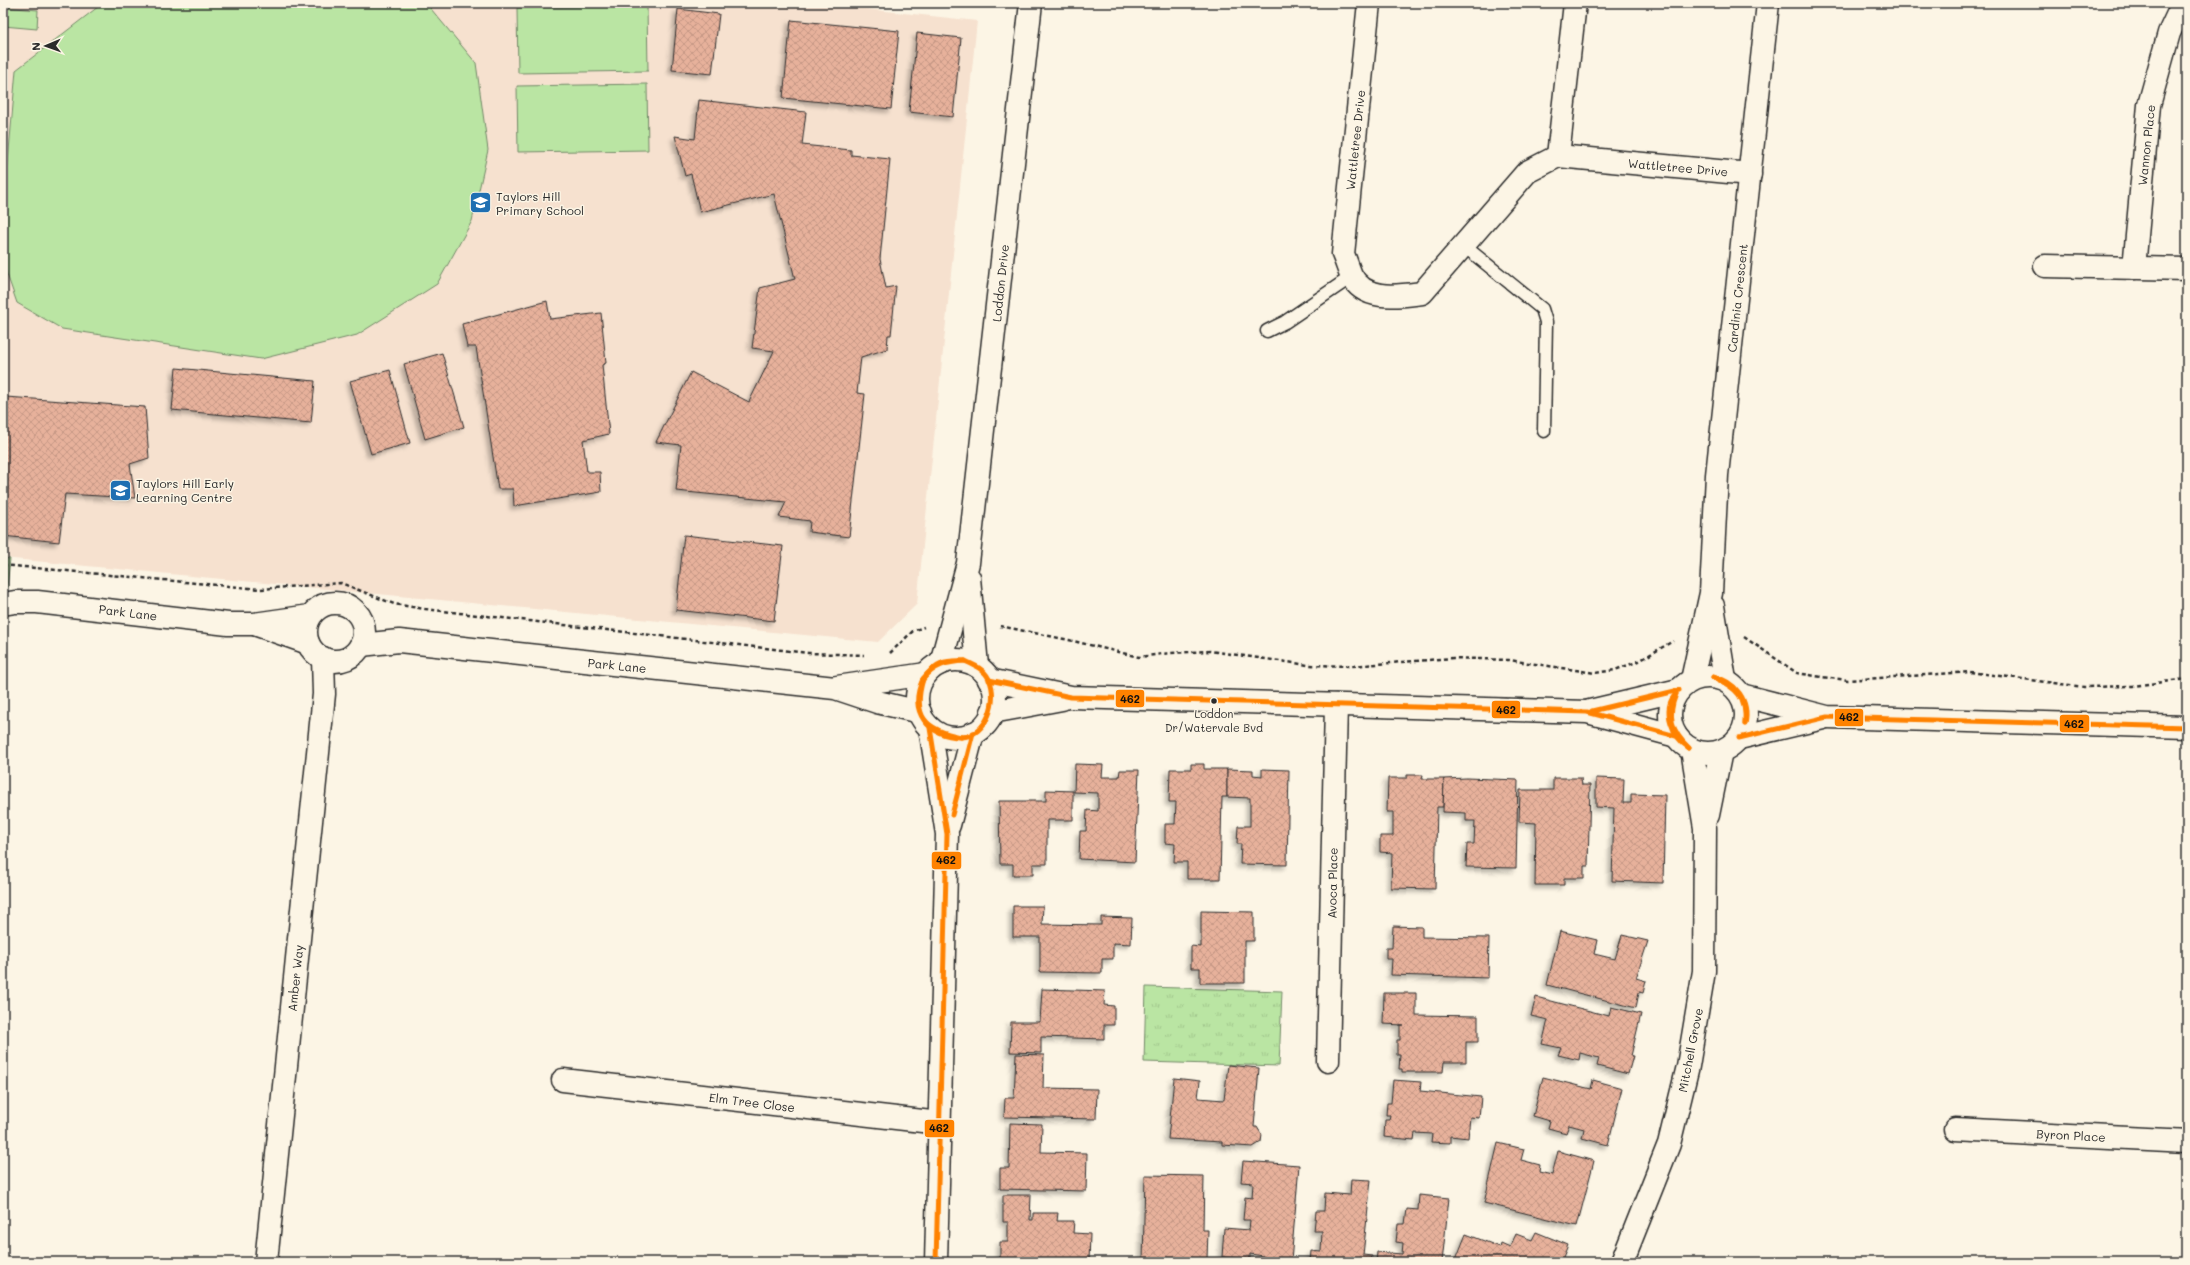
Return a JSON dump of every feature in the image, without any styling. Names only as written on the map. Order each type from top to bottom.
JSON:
[{"type":"street","name":"Loddon Drive","points":[[933,668],[968,563],[1031,3]]},
{"type":"street","name":"Wattletree Drive","points":[[1369,3],[1343,254],[1351,276],[1367,292],[1389,297],[1422,293],[1527,172],[1558,156],[1750,174]]},
{"type":"street","points":[[1558,156],[1575,3]]},
{"type":"street","name":"Cardinia Crescent","points":[[1724,680],[1709,634],[1717,475],[1768,3]]},
{"type":"street","name":"Wannon Place","points":[[2134,268],[2149,105],[2169,33],[2183,3]]},
{"type":"street","points":[[2045,266],[2187,269]]},
{"type":"street","name":"Loddon Drive","points":[[968,563],[983,673]]},
{"type":"street","name":"Park Lane","points":[[3,604],[16,602],[38,602],[228,624],[254,624],[310,616]]},
{"type":"street","points":[[341,603],[357,613],[362,621],[364,629],[354,652],[330,661],[315,651],[306,630],[310,616],[323,605],[341,603]]},
{"type":"street","name":"Park Lane","points":[[362,621],[399,641]]},
{"type":"street","name":"Park Lane","points":[[254,624],[315,651]]},
{"type":"street","name":"Cardinia Crescent","points":[[1685,685],[1709,634]]},
{"type":"street","name":"Park Lane","points":[[354,652],[399,641],[835,688],[925,720]]},
{"type":"street","name":"Amber Way","points":[[266,1262],[324,694],[315,651]]},
{"type":"street","name":"Amber Way","points":[[324,694],[354,652]]},
{"type":"street","points":[[936,1262],[947,834],[925,720],[917,702],[918,692],[933,668],[953,660],[965,661],[983,673],[1071,697]]},
{"type":"street","name":"Park Lane","points":[[835,688],[933,668]]},
{"type":"street","points":[[925,720],[940,734],[951,737],[962,737],[973,733],[984,725],[992,712],[994,696],[983,673]]},
{"type":"street","points":[[992,712],[1071,697],[1587,712],[1676,736],[1692,750],[1701,753],[1721,751],[1731,746],[1739,738],[1744,728],[1746,705],[1734,686],[1724,680],[1702,676],[1685,685],[1587,712]]},
{"type":"street","points":[[1676,736],[1671,724],[1670,712],[1672,700],[1685,685]]},
{"type":"street","points":[[1741,695],[1827,717],[2187,726]]},
{"type":"street","name":"Avoca Place","points":[[1328,1061],[1336,705]]},
{"type":"street","points":[[1739,738],[1827,717]]},
{"type":"street","points":[[947,834],[973,733]]},
{"type":"street","name":"Mitchell Grove","points":[[1622,1262],[1669,1144],[1688,1066],[1704,971],[1705,828],[1692,750]]},
{"type":"street","name":"Mitchell Grove","points":[[1705,828],[1721,751]]},
{"type":"street","name":"Elm Tree Close","points":[[563,1080],[940,1123]]},
{"type":"street","name":"Byron Place","points":[[1955,1129],[2187,1141]]},
{"type":"lane","points":[[1463,245],[1542,309],[1546,322],[1544,431]]},
{"type":"lane","points":[[1267,331],[1285,322],[1351,276]]},
{"type":"path","points":[[3,566],[260,589],[341,584],[394,604],[425,609],[808,653],[871,656]]},
{"type":"path","points":[[1024,630],[1139,657],[1170,653],[1210,651],[1308,665],[1352,666],[1453,658],[1509,660],[1595,673],[1615,670],[1639,662],[1685,636],[1730,634],[1743,637],[1797,673],[1822,678],[1848,680],[1970,672],[2084,686],[2133,686],[2187,679]]},
{"type":"shaded area","name":"Taylors Hill Primary School","points":[[3,3],[812,3],[977,21],[917,604],[878,642],[3,558]]},
{"type":"green space","points":[[103,3],[426,3],[476,63],[488,150],[472,221],[437,284],[357,335],[261,359],[62,329],[17,303],[3,263],[3,220],[16,70]]},
{"type":"green space","points":[[647,5],[648,71],[518,73],[517,8]]},
{"type":"green space","points":[[3,7],[38,10],[37,29],[3,26]]},
{"type":"green space","points":[[647,84],[648,150],[518,152],[517,86]]},
{"type":"green space","points":[[3,558],[10,559],[7,587],[3,589]]},
{"type":"green space","points":[[1146,987],[1282,991],[1279,1066],[1144,1062]]},
{"type":"building","points":[[678,9],[719,14],[712,74],[672,70]]},
{"type":"building","points":[[791,20],[899,31],[891,109],[783,98]]},
{"type":"building","points":[[917,33],[961,38],[953,117],[909,112]]},
{"type":"building","points":[[699,100],[806,112],[802,145],[851,150],[851,155],[890,159],[880,259],[886,288],[896,286],[891,335],[888,335],[887,349],[861,357],[857,393],[865,394],[849,537],[809,532],[810,521],[779,517],[786,502],[676,491],[681,445],[656,442],[691,372],[749,402],[774,351],[752,348],[760,288],[795,279],[774,194],[700,212],[691,174],[685,176],[675,136],[695,139]]},
{"type":"building","points":[[547,301],[550,319],[601,313],[606,363],[602,365],[609,434],[583,440],[587,472],[600,472],[601,492],[514,506],[513,489],[498,489],[476,347],[467,347],[462,324]]},
{"type":"building","points":[[442,353],[464,427],[425,439],[404,364]]},
{"type":"building","points":[[176,368],[315,381],[311,423],[172,410]]},
{"type":"building","points":[[390,370],[410,443],[371,454],[350,381]]},
{"type":"building","name":"Taylors Hill Early Learning Centre","points":[[6,397],[145,407],[149,458],[130,464],[135,498],[65,494],[59,542],[3,536],[3,429]]},
{"type":"building","points":[[684,535],[783,546],[774,621],[676,610]]},
{"type":"building","points":[[1075,764],[1103,765],[1102,777],[1119,777],[1120,770],[1139,770],[1135,862],[1079,859],[1080,831],[1086,831],[1087,810],[1098,811],[1098,793],[1074,792]]},
{"type":"building","points":[[1191,764],[1204,764],[1204,769],[1227,769],[1227,797],[1222,797],[1220,879],[1187,879],[1187,862],[1174,862],[1175,844],[1165,843],[1165,824],[1175,824],[1176,802],[1169,802],[1170,769],[1191,769]]},
{"type":"building","points":[[1227,769],[1253,770],[1253,775],[1262,776],[1262,769],[1289,770],[1287,865],[1240,864],[1241,844],[1237,844],[1238,826],[1250,826],[1250,798],[1227,797]]},
{"type":"building","points":[[1407,775],[1423,775],[1422,779],[1444,779],[1443,807],[1437,807],[1435,889],[1391,888],[1392,853],[1380,852],[1380,836],[1393,836],[1393,812],[1387,812],[1388,778],[1407,778]]},
{"type":"building","points":[[1467,778],[1518,780],[1516,868],[1466,867],[1467,844],[1474,844],[1475,821],[1466,821],[1466,813],[1443,812],[1444,779]]},
{"type":"building","points":[[1553,778],[1581,778],[1582,785],[1590,785],[1588,866],[1584,866],[1584,878],[1564,878],[1564,885],[1535,885],[1536,823],[1519,822],[1520,790],[1553,790]]},
{"type":"building","points":[[1596,778],[1624,779],[1623,803],[1631,803],[1631,794],[1665,795],[1663,883],[1612,881],[1614,808],[1596,807]]},
{"type":"building","points":[[1046,790],[1073,791],[1073,820],[1047,820],[1047,864],[1033,864],[1033,875],[1013,875],[1013,864],[1000,864],[999,801],[1046,801]]},
{"type":"building","points":[[1013,906],[1043,906],[1042,924],[1101,925],[1101,917],[1132,918],[1131,944],[1113,943],[1113,959],[1102,959],[1102,973],[1040,972],[1040,937],[1013,937]]},
{"type":"building","points":[[1201,911],[1254,912],[1254,941],[1245,941],[1245,983],[1200,983],[1200,968],[1191,968],[1191,946],[1201,947]]},
{"type":"building","points":[[1393,926],[1422,927],[1422,937],[1489,938],[1488,978],[1391,975],[1392,959],[1386,959],[1386,948],[1392,948]]},
{"type":"building","points":[[1560,931],[1597,940],[1594,954],[1615,959],[1622,935],[1648,941],[1636,978],[1646,981],[1643,993],[1639,992],[1636,1008],[1547,985]]},
{"type":"building","points":[[1042,989],[1105,991],[1104,1005],[1114,1006],[1114,1025],[1104,1025],[1104,1039],[1041,1037],[1041,1053],[1010,1052],[1011,1022],[1040,1022]]},
{"type":"building","points":[[1384,993],[1416,993],[1416,1015],[1478,1016],[1478,1042],[1466,1042],[1466,1062],[1444,1062],[1443,1072],[1402,1072],[1402,1069],[1399,1069],[1400,1055],[1397,1055],[1397,1040],[1400,1040],[1400,1025],[1403,1025],[1383,1024]]},
{"type":"building","points":[[1536,997],[1609,1016],[1611,1007],[1641,1014],[1628,1074],[1597,1066],[1599,1058],[1580,1053],[1579,1060],[1558,1055],[1561,1048],[1542,1044],[1548,1020],[1531,1016]]},
{"type":"building","points":[[1016,1054],[1044,1055],[1043,1088],[1097,1089],[1096,1119],[1004,1117],[1005,1098],[1014,1098]]},
{"type":"building","points":[[1228,1065],[1259,1068],[1254,1127],[1257,1127],[1262,1135],[1261,1142],[1253,1147],[1222,1145],[1222,1142],[1168,1139],[1174,1078],[1200,1081],[1198,1098],[1224,1100]]},
{"type":"building","points":[[1543,1077],[1591,1089],[1593,1080],[1622,1088],[1608,1145],[1582,1138],[1584,1129],[1569,1125],[1566,1133],[1548,1128],[1550,1121],[1533,1116]]},
{"type":"building","points":[[1393,1080],[1421,1082],[1420,1091],[1481,1097],[1479,1118],[1470,1117],[1468,1138],[1450,1136],[1450,1143],[1431,1142],[1432,1134],[1415,1133],[1414,1140],[1384,1137],[1385,1120],[1389,1120],[1390,1115],[1386,1115],[1387,1103],[1391,1103]]},
{"type":"building","points":[[1010,1123],[1042,1124],[1041,1152],[1087,1153],[1086,1191],[1000,1189],[1000,1168],[1009,1168]]},
{"type":"building","points":[[1498,1143],[1524,1149],[1521,1160],[1540,1165],[1539,1172],[1552,1175],[1558,1151],[1594,1161],[1577,1226],[1484,1203]]},
{"type":"building","points":[[1243,1161],[1299,1165],[1291,1262],[1262,1262],[1263,1256],[1250,1254],[1250,1259],[1222,1257],[1224,1228],[1249,1230],[1250,1220],[1243,1220],[1245,1197],[1252,1198],[1253,1183],[1241,1182]]},
{"type":"building","points":[[1145,1175],[1204,1176],[1203,1230],[1208,1230],[1207,1259],[1183,1258],[1183,1262],[1143,1262]]},
{"type":"building","points":[[1351,1179],[1371,1180],[1363,1255],[1372,1256],[1371,1262],[1310,1262],[1311,1251],[1321,1252],[1322,1231],[1314,1231],[1316,1211],[1324,1211],[1325,1193],[1350,1195]]},
{"type":"building","points":[[1003,1195],[1031,1195],[1030,1220],[1033,1220],[1033,1213],[1058,1213],[1057,1221],[1074,1221],[1073,1233],[1090,1234],[1089,1262],[1000,1261],[1000,1242],[1008,1242],[1008,1222],[1003,1222]]},
{"type":"building","points":[[1419,1195],[1449,1198],[1442,1262],[1376,1262],[1377,1252],[1402,1254],[1403,1243],[1396,1242],[1398,1224],[1405,1224],[1407,1209],[1418,1210]]},
{"type":"building","points":[[1536,1232],[1568,1245],[1561,1262],[1459,1262],[1456,1259],[1466,1234],[1500,1247],[1501,1243],[1510,1247],[1516,1234],[1532,1240]]},
{"type":"transit line","name":"462","points":[[923,679],[932,669],[941,663],[965,661]]},
{"type":"transit line","name":"462","points":[[923,679],[932,670],[941,665],[965,661]]},
{"type":"transit line","name":"462","points":[[961,737],[970,735],[984,724],[991,706],[992,697],[992,687],[987,676],[978,668],[965,661]]},
{"type":"transit line","name":"462","points":[[1713,677],[1728,685],[1739,694],[1744,707],[1745,724]]},
{"type":"transit line","name":"462","points":[[1713,677],[1728,683],[1740,693],[1745,708],[1745,724]]},
{"type":"transit line","name":"462","points":[[923,679],[919,703],[924,719],[938,730],[961,737]]},
{"type":"transit line","name":"462","points":[[923,679],[919,691],[918,702],[924,720],[939,732],[949,736],[961,737]]},
{"type":"transit line","name":"462","points":[[989,680],[1071,697],[1587,712],[1676,736]]},
{"type":"transit line","name":"462","points":[[1592,711],[1679,690]]},
{"type":"transit line","name":"462","points":[[1676,694],[1671,716],[1672,723],[1678,735],[1689,748]]},
{"type":"transit line","name":"462","points":[[1676,694],[1669,707],[1669,715],[1678,737],[1689,748]]},
{"type":"transit line","name":"462","points":[[1739,738],[1827,717],[2187,727]]},
{"type":"transit line","name":"462","points":[[930,728],[947,834],[936,1262]]},
{"type":"transit line","name":"462","points":[[952,815],[973,733]]},
{"type":"place","name":"Taylors Hill Primary School","points":[[481,203]]},
{"type":"place","name":"Taylors Hill Early Learning Centre","points":[[120,490]]},
{"type":"place","name":"Loddon Dr/Watervale Bvd","points":[[1214,701]]}]
